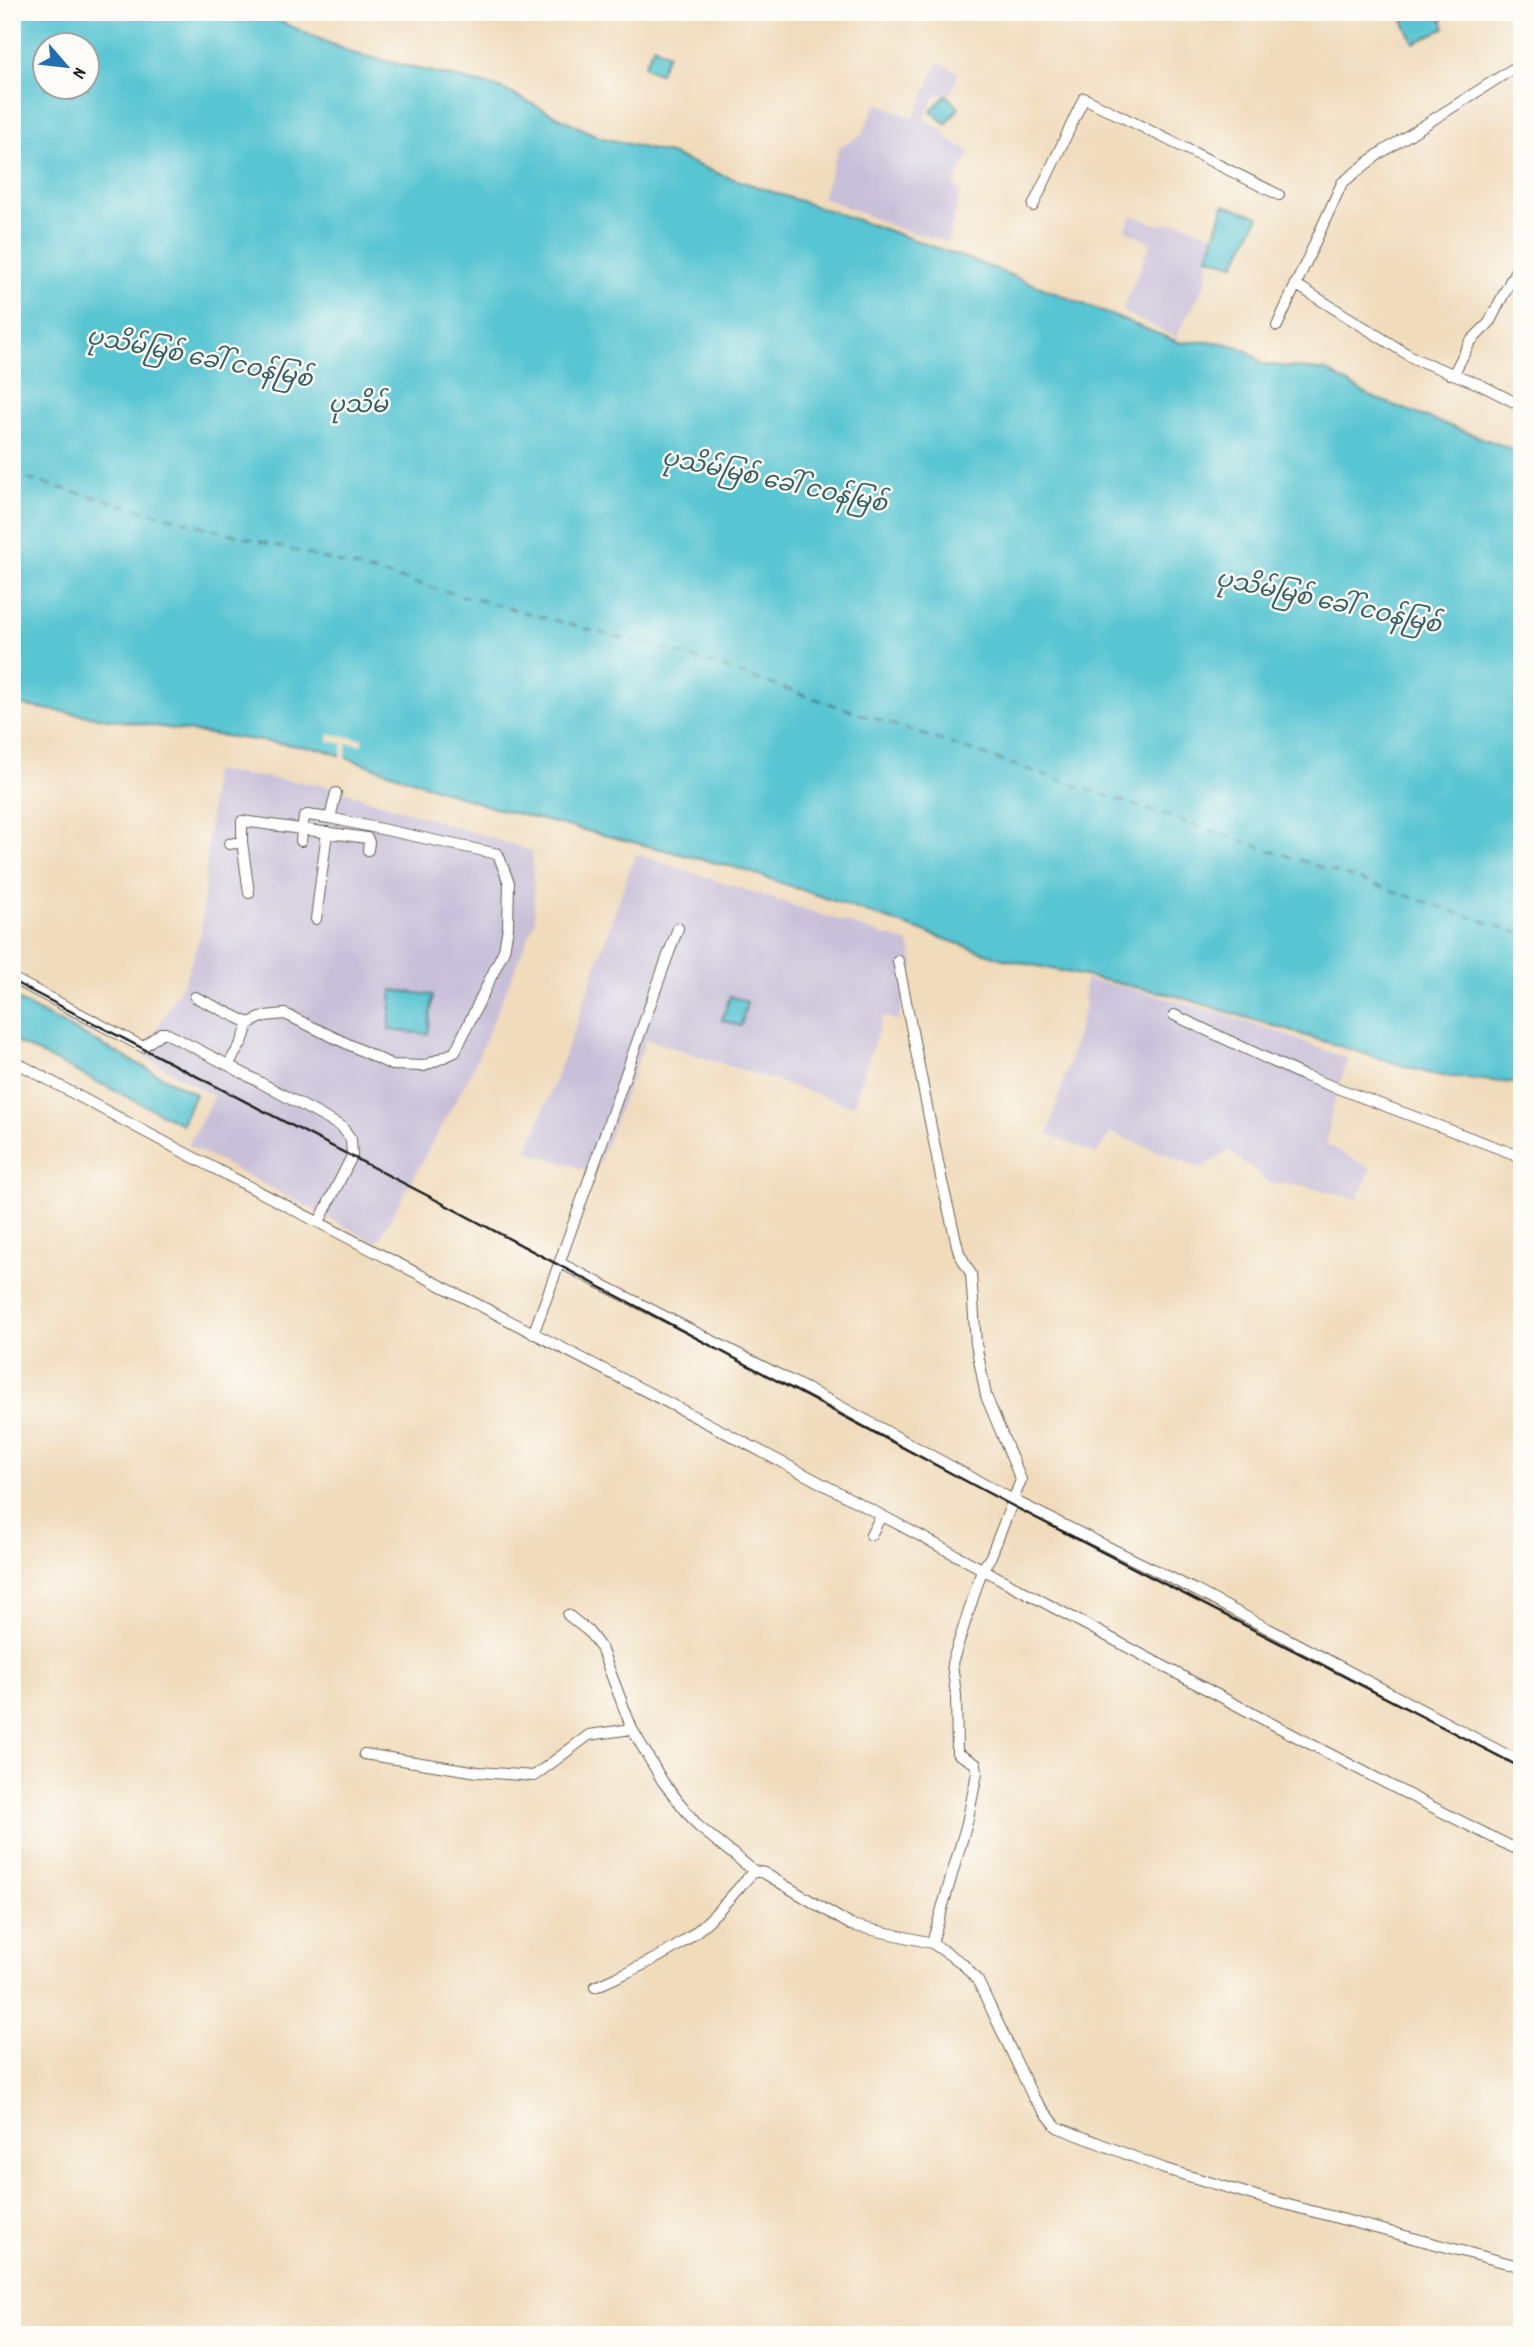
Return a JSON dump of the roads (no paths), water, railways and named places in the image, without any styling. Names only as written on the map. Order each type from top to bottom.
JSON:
[{"type":"street","points":[[1277,326],[1342,183],[1379,154],[1519,66],[1522,89]]},
{"type":"street","points":[[1033,206],[1084,98],[1279,195]]},
{"type":"street","points":[[1450,374],[1454,373],[1470,342],[1489,323],[1522,258]]},
{"type":"street","points":[[1294,284],[1415,359],[1481,385],[1522,406]]},
{"type":"street","points":[[330,818],[336,793]]},
{"type":"street","points":[[228,1065],[242,1042],[249,1023],[265,1016],[285,1014],[391,1065],[424,1066],[455,1052],[504,950],[508,928],[509,883],[498,855],[307,815],[304,817],[301,842]]},
{"type":"street","points":[[249,893],[242,842],[241,822],[244,820],[367,838],[368,850]]},
{"type":"street","points":[[316,919],[327,832]]},
{"type":"street","points":[[229,844],[242,842]]},
{"type":"street","points":[[533,1334],[678,928]]},
{"type":"street","points":[[898,961],[942,1182],[959,1253],[971,1273],[976,1344],[986,1396],[1021,1480],[991,1556],[982,1570],[952,1663],[956,1695],[957,1753],[976,1764],[977,1773],[967,1823],[932,1943]]},
{"type":"street","points":[[12,978],[143,1047],[166,1032],[342,1127],[351,1139],[352,1156],[319,1222]]},
{"type":"street","points":[[195,997],[249,1023]]},
{"type":"street","points":[[1174,1015],[1302,1075],[1522,1157]]},
{"type":"street","points":[[12,1060],[881,1516],[1216,1696],[1522,1852]]},
{"type":"street","points":[[560,1263],[836,1404],[1013,1500],[1196,1591],[1522,1763]]},
{"type":"street","points":[[871,1535],[881,1516]]},
{"type":"street","points":[[568,1615],[601,1648],[632,1729],[663,1782],[698,1826],[754,1871],[764,1873],[852,1925],[932,1943],[962,1964],[978,1981],[1033,2097],[1057,2127],[1165,2169],[1266,2199],[1522,2267]]},
{"type":"street","points":[[364,1754],[478,1772],[534,1776],[589,1735],[632,1729]]},
{"type":"street","points":[[595,1987],[641,1968],[680,1945],[715,1914],[754,1871]]},
{"type":"water","name":"ပုသိမ်","points":[[12,12],[258,12],[352,53],[500,88],[599,137],[670,154],[722,175],[881,228],[990,267],[1181,343],[1225,343],[1245,350],[1262,364],[1327,371],[1369,396],[1522,453],[1522,1084],[1434,1075],[1173,995],[1000,958],[741,869],[494,808],[321,749],[12,704]]},
{"type":"water","points":[[1399,12],[1439,12],[1445,28],[1414,43]]},
{"type":"water","points":[[654,46],[668,54],[659,74],[644,66]]},
{"type":"water","points":[[946,95],[959,108],[946,124],[931,111]]},
{"type":"water","points":[[1224,205],[1259,216],[1235,264],[1208,257]]},
{"type":"water","points":[[392,990],[433,995],[428,1034],[389,1030]]},
{"type":"water","points":[[730,996],[747,1002],[741,1026],[722,1020]]},
{"type":"water","points":[[17,1000],[195,1094],[182,1124],[12,1040],[12,1009]]},
{"type":"railway","points":[[12,981],[438,1201],[1011,1505],[1522,1768]]},
{"type":"water label","name":"ပုသိမ်မြစ် ခေါ် ငဝန်မြစ်","points":[[199,360]]},
{"type":"water label","name":"ပုသိမ်မြစ် ခေါ် ငဝန်မြစ်","points":[[774,483]]},
{"type":"water label","name":"ပုသိမ်မြစ် ခေါ် ငဝန်မြစ်","points":[[1328,604]]}]
